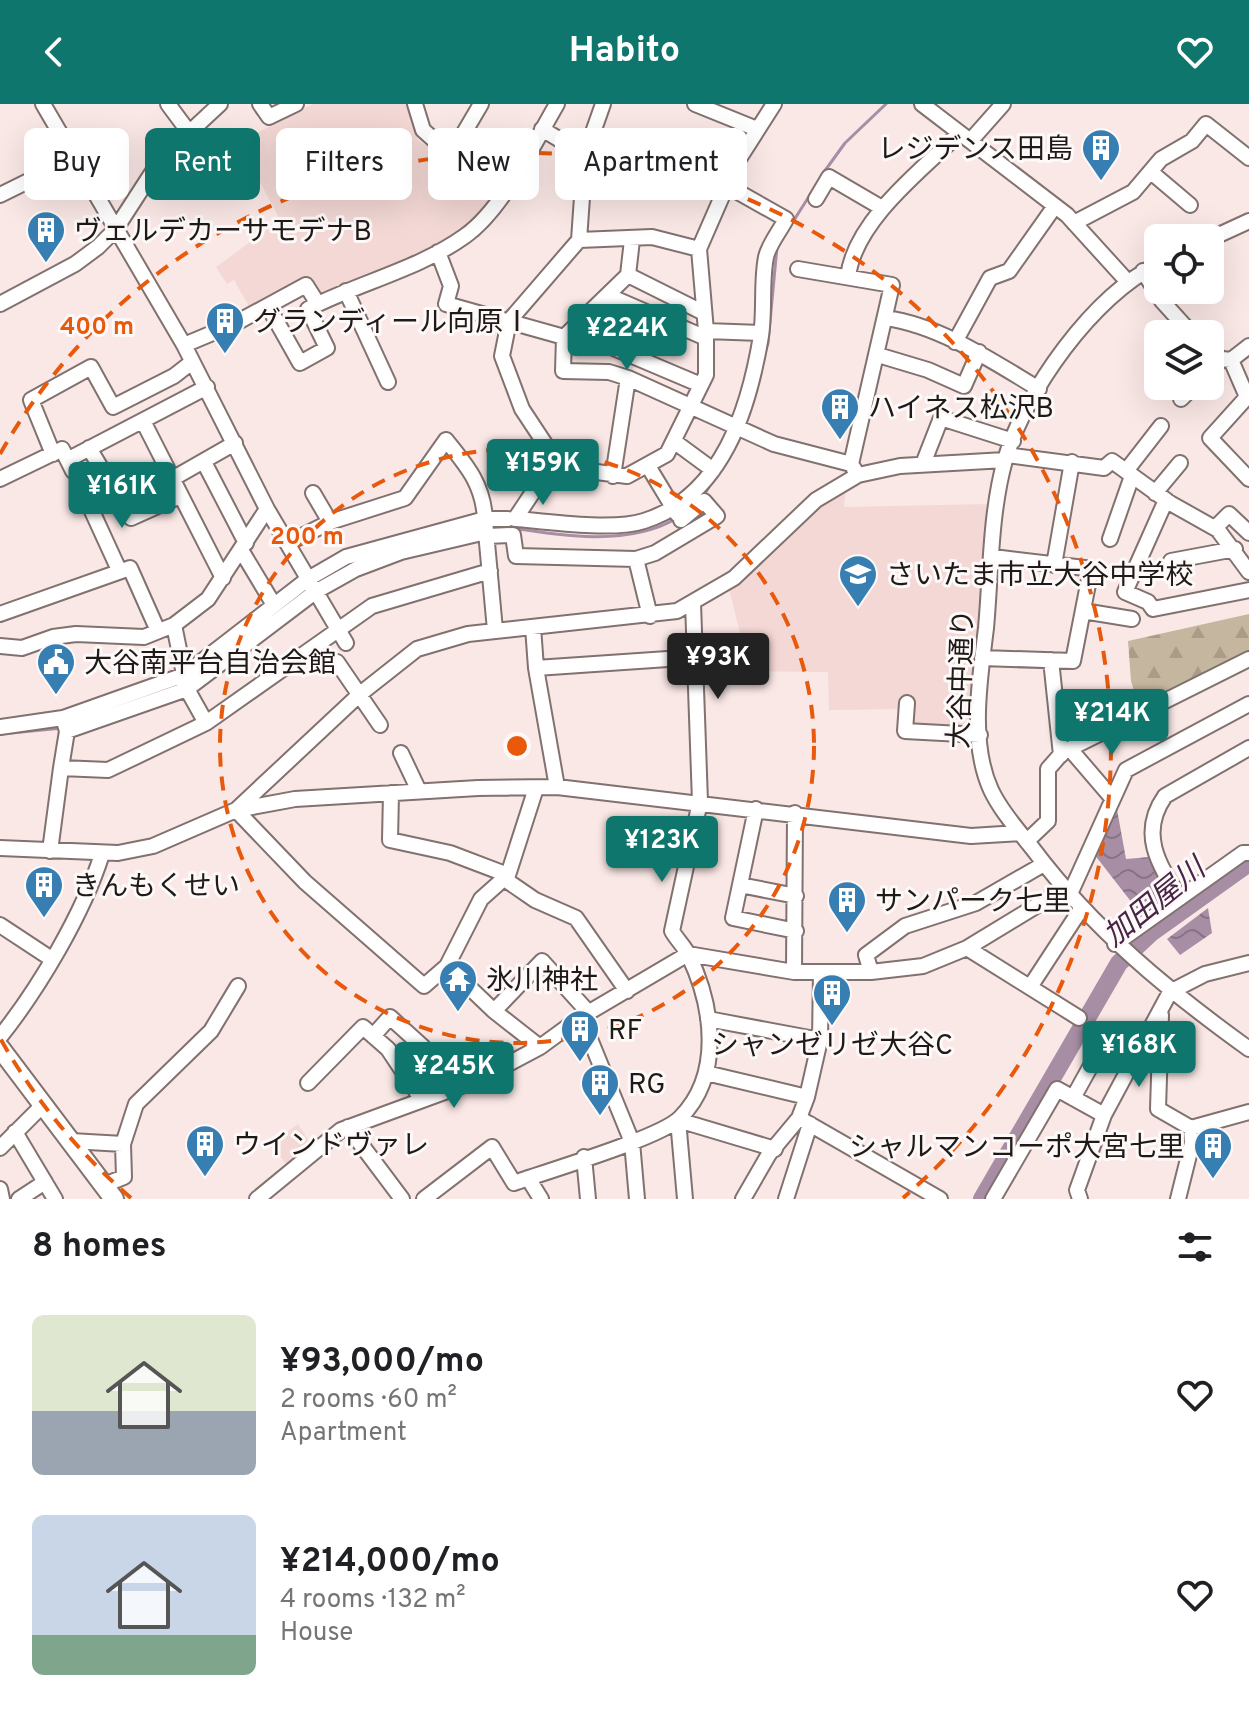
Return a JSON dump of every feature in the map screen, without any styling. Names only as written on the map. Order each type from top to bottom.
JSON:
[{"type":"main road","points":[[0,1048],[109,1192]]},
{"type":"street","points":[[43,104],[56,128]]},
{"type":"street","points":[[168,104],[186,128]]},
{"type":"street","points":[[192,128],[220,104]]},
{"type":"street","points":[[260,104],[269,117],[296,104]]},
{"type":"street","points":[[415,104],[423,130],[428,134]]},
{"type":"street","points":[[467,128],[481,104]]},
{"type":"street","points":[[539,134],[557,104]]},
{"type":"street","points":[[595,128],[603,104]]},
{"type":"street","points":[[695,104],[757,129]]},
{"type":"street","points":[[747,147],[774,104]]},
{"type":"street","points":[[922,104],[1055,206],[1127,281]]},
{"type":"street","points":[[848,277],[850,262],[882,208],[1003,104]]},
{"type":"street","points":[[1074,223],[1133,192],[1161,159],[1192,141],[1206,124],[1249,158]]},
{"type":"street","points":[[542,129],[555,137]]},
{"type":"street","points":[[1151,172],[1190,205]]},
{"type":"street","points":[[816,199],[829,177],[882,208]]},
{"type":"street","points":[[0,195],[24,183]]},
{"type":"street","points":[[0,304],[75,264],[115,230],[145,184]]},
{"type":"street","points":[[678,515],[742,429],[761,333],[766,254],[786,219],[747,196]]},
{"type":"street","points":[[97,200],[184,345],[267,509],[346,643]]},
{"type":"street","points":[[268,306],[300,363],[327,348],[308,309],[438,252],[466,236],[486,217],[497,200]]},
{"type":"street","points":[[582,200],[579,240],[509,321],[502,356],[522,409],[555,459],[574,469],[613,476],[627,476],[667,454],[694,405],[706,375],[699,249],[719,200]]},
{"type":"street","points":[[955,342],[990,278],[1009,271],[1055,206]]},
{"type":"street","points":[[1224,234],[1246,226]]},
{"type":"street","points":[[579,240],[671,239],[699,249]]},
{"type":"street","points":[[632,240],[628,275],[564,337],[563,371],[609,372],[628,378],[694,405],[774,444],[854,469],[923,464],[1009,452],[1104,468],[1112,461],[1160,496],[1215,528],[1235,549],[1249,572]]},
{"type":"street","points":[[438,252],[451,286],[446,304],[564,337]]},
{"type":"street","points":[[236,810],[360,694],[417,649],[447,638],[495,630],[650,616],[693,603],[734,578],[816,500],[854,469],[892,285],[798,269]]},
{"type":"street","points":[[1143,271],[1162,301],[1179,320]]},
{"type":"street","name":"大谷中通り","points":[[1143,271],[1127,281],[1079,333],[1039,389],[1009,452],[998,499],[982,658],[980,735],[991,790],[1066,893],[1115,944],[1170,992],[1249,1049]]},
{"type":"street","points":[[628,275],[702,312]]},
{"type":"street","points":[[184,345],[306,285],[318,304]]},
{"type":"street","points":[[346,291],[388,382]]},
{"type":"street","points":[[609,296],[706,334],[761,333]]},
{"type":"street","points":[[886,318],[903,321],[979,352],[1039,389]]},
{"type":"street","points":[[577,324],[590,338],[701,385]]},
{"type":"street","points":[[1224,356],[1249,346]]},
{"type":"street","points":[[878,355],[928,370],[964,386],[979,352]]},
{"type":"street","points":[[53,454],[31,400],[91,367],[113,407],[174,376],[192,362]]},
{"type":"street","points":[[1224,362],[1247,397],[1210,438],[1249,479]]},
{"type":"street","points":[[613,476],[628,378]]},
{"type":"street","points":[[0,479],[62,449],[71,465],[89,448],[207,387]]},
{"type":"street","points":[[923,464],[941,418],[1009,452]]},
{"type":"street","points":[[143,421],[223,578]]},
{"type":"street","points":[[1110,539],[1129,474],[1161,426]]},
{"type":"street","points":[[288,543],[330,522],[405,498],[446,440],[474,473],[484,495],[495,630]]},
{"type":"street","points":[[675,442],[713,470]]},
{"type":"street","points":[[172,479],[235,443]]},
{"type":"street","points":[[89,448],[131,518],[180,496]]},
{"type":"street","points":[[513,519],[555,459]]},
{"type":"street","points":[[204,462],[274,605]]},
{"type":"street","points":[[1054,565],[1072,462]]},
{"type":"street","points":[[1180,463],[1160,496],[1125,592],[1148,602],[1153,609],[1249,590]]},
{"type":"street","points":[[648,466],[689,534]]},
{"type":"street","points":[[112,486],[86,498],[119,570]]},
{"type":"street","points":[[313,493],[330,522]]},
{"type":"street","points":[[0,727],[65,726],[186,682],[358,551],[486,528],[513,519],[574,525],[643,522],[678,515],[704,501],[717,516],[655,553],[636,559],[516,556],[513,535],[486,528]]},
{"type":"street","points":[[0,646],[22,648],[53,637],[76,634],[144,637],[174,625],[208,599],[267,509]]},
{"type":"street","points":[[1215,528],[1229,514],[1249,533]]},
{"type":"street","points":[[1171,561],[1235,549]]},
{"type":"street","points":[[982,658],[1073,661],[1092,569],[993,557]]},
{"type":"street","points":[[636,559],[650,616]]},
{"type":"street","points":[[0,614],[130,568],[158,631]]},
{"type":"street","points":[[61,768],[108,770],[206,723],[337,628],[385,601],[490,571]]},
{"type":"street","points":[[186,682],[274,605],[312,586]]},
{"type":"street","points":[[424,1199],[492,1147],[514,1183],[632,1142],[678,1120],[697,1095],[706,1073],[710,1050],[708,1019],[688,954],[677,940],[673,920],[700,802],[693,603]]},
{"type":"street","points":[[1083,611],[1132,619]]},
{"type":"street","points":[[174,625],[186,682],[206,723]]},
{"type":"street","points":[[533,627],[536,668],[557,787]]},
{"type":"street","points":[[536,668],[697,657]]},
{"type":"street","points":[[0,848],[102,854],[153,846],[236,810],[295,799],[557,787],[971,836],[1023,837],[1048,821],[1048,769],[1065,752],[1249,659]]},
{"type":"street","points":[[1051,660],[1065,752],[1112,798]]},
{"type":"street","points":[[337,662],[380,725]]},
{"type":"street","points":[[907,703],[905,731],[980,735]]},
{"type":"street","points":[[257,1199],[348,1127],[480,1079],[540,1047],[585,1015],[688,954],[794,972],[871,972],[923,966],[967,948],[1066,893],[1126,770],[1249,704]]},
{"type":"street","points":[[50,851],[65,726]]},
{"type":"street","points":[[1180,898],[1156,860],[1151,837],[1156,809],[1165,796],[1249,748]]},
{"type":"street","points":[[401,753],[419,791]]},
{"type":"street","points":[[236,810],[305,882],[424,986],[447,966],[481,899],[506,877],[536,788]]},
{"type":"street","points":[[391,793],[390,840],[450,853],[506,877],[535,900],[576,918],[627,991]]},
{"type":"street","points":[[756,809],[733,918],[796,931]]},
{"type":"street","points":[[794,972],[795,813]]},
{"type":"street","points":[[1115,944],[1243,853],[1249,853]]},
{"type":"street","points":[[0,1037],[27,1003],[88,893],[102,854]]},
{"type":"street","points":[[871,972],[866,955],[905,926],[976,903],[1044,864]]},
{"type":"street","points":[[740,885],[796,896]]},
{"type":"street","points":[[1030,987],[1081,909]]},
{"type":"street","points":[[0,925],[50,958]]},
{"type":"street","points":[[967,948],[1079,1018]]},
{"type":"street","points":[[494,1011],[542,961],[585,1015],[632,1142],[637,1199]]},
{"type":"street","points":[[1080,1199],[1077,1190],[1104,1115],[1170,992],[1205,974],[1249,963]]},
{"type":"street","points":[[447,966],[494,1011],[540,1047]]},
{"type":"street","points":[[786,1199],[820,1040],[821,973]]},
{"type":"street","points":[[109,1192],[124,1177],[123,1144],[136,1104],[211,1031],[238,986]]},
{"type":"street","points":[[1161,1011],[1158,1109],[1191,1128],[1249,1112]]},
{"type":"street","points":[[373,1036],[390,1017],[423,1047],[403,1072]]},
{"type":"street","points":[[708,1019],[820,1040]]},
{"type":"street","points":[[308,1083],[363,1027],[388,1049],[422,1100]]},
{"type":"street","points":[[1073,1098],[1099,1051],[1130,1068]]},
{"type":"street","points":[[706,1073],[807,1097]]},
{"type":"street","points":[[993,1199],[1057,1089],[1104,1115]]},
{"type":"street","points":[[0,1148],[44,1104]]},
{"type":"street","points":[[678,1120],[775,1149]]},
{"type":"street","points":[[678,1120],[685,1199]]},
{"type":"street","points":[[743,1199],[775,1149],[805,1121]]},
{"type":"street","points":[[805,1121],[940,1199]]},
{"type":"street","points":[[348,1127],[402,1199]]},
{"type":"street","points":[[1178,1199],[1192,1143],[1191,1128]]},
{"type":"street","points":[[15,1132],[55,1199]]},
{"type":"street","points":[[71,1141],[123,1144]]},
{"type":"street","points":[[584,1157],[588,1199]]},
{"type":"street","points":[[528,1178],[541,1199]]},
{"type":"street","points":[[19,1199],[45,1182]]},
{"type":"street","points":[[0,1189],[2,1199]]},
{"type":"shaded area","points":[[313,104],[406,104],[418,140],[428,147],[428,200],[492,200],[468,231],[321,298],[311,279],[251,310],[234,280],[227,284],[216,267],[280,220],[260,182],[260,131]]},
{"type":"shaded area","name":"さいたま市立大谷中学校","points":[[846,487],[844,507],[990,504],[972,731],[911,729],[902,709],[829,710],[828,672],[748,671],[750,637],[741,637],[729,588],[813,512]]},
{"type":"shaded area","points":[[298,1124],[312,1146],[288,1167],[271,1144]]},
{"type":"green space","points":[[1249,614],[1249,655],[1140,709],[1131,681],[1128,641]]},
{"type":"water","points":[[1116,804],[1126,859],[1149,857],[1169,893],[1167,901],[1143,917],[1094,854]]},
{"type":"water","points":[[1208,908],[1212,933],[1180,955],[1167,939]]},
{"type":"waterway","points":[[824,172],[845,143],[886,104]]},
{"type":"waterway","points":[[763,361],[768,343],[777,247],[820,179]]},
{"type":"waterway","points":[[704,495],[742,434]]},
{"type":"waterway","points":[[501,526],[545,533],[614,536],[636,533],[677,518]]},
{"type":"waterway","points":[[0,734],[63,728]]},
{"type":"waterway","name":"加田屋川","points":[[982,1199],[1119,963],[1151,933],[1249,863]]},
{"type":"place","name":"レジデンス田島","points":[[1101,182]]},
{"type":"place","name":"ヴェルデカーサモデナB","points":[[46,264]]},
{"type":"place","name":"グランディール向原Ⅰ","points":[[225,355]]},
{"type":"place","name":"ハイネス松沢B","points":[[840,441]]},
{"type":"place","name":"さいたま市立大谷中学校","points":[[858,608]]},
{"type":"place","name":"大谷南平台自治会館","points":[[56,696]]},
{"type":"place","name":"きんもくせい","points":[[44,919]]},
{"type":"place","name":"サンパーク七里","points":[[847,934]]},
{"type":"place","name":"氷川神社","points":[[458,1013]]},
{"type":"place","name":"シャンゼリゼ大谷C","points":[[832,1027]]},
{"type":"place","name":"RF","points":[[580,1063]]},
{"type":"place","name":"RG","points":[[600,1117]]},
{"type":"place","name":"ウインドヴァレ","points":[[205,1178]]},
{"type":"place","name":"シャルマンコーポ大宮七里","points":[[1213,1180]]}]
